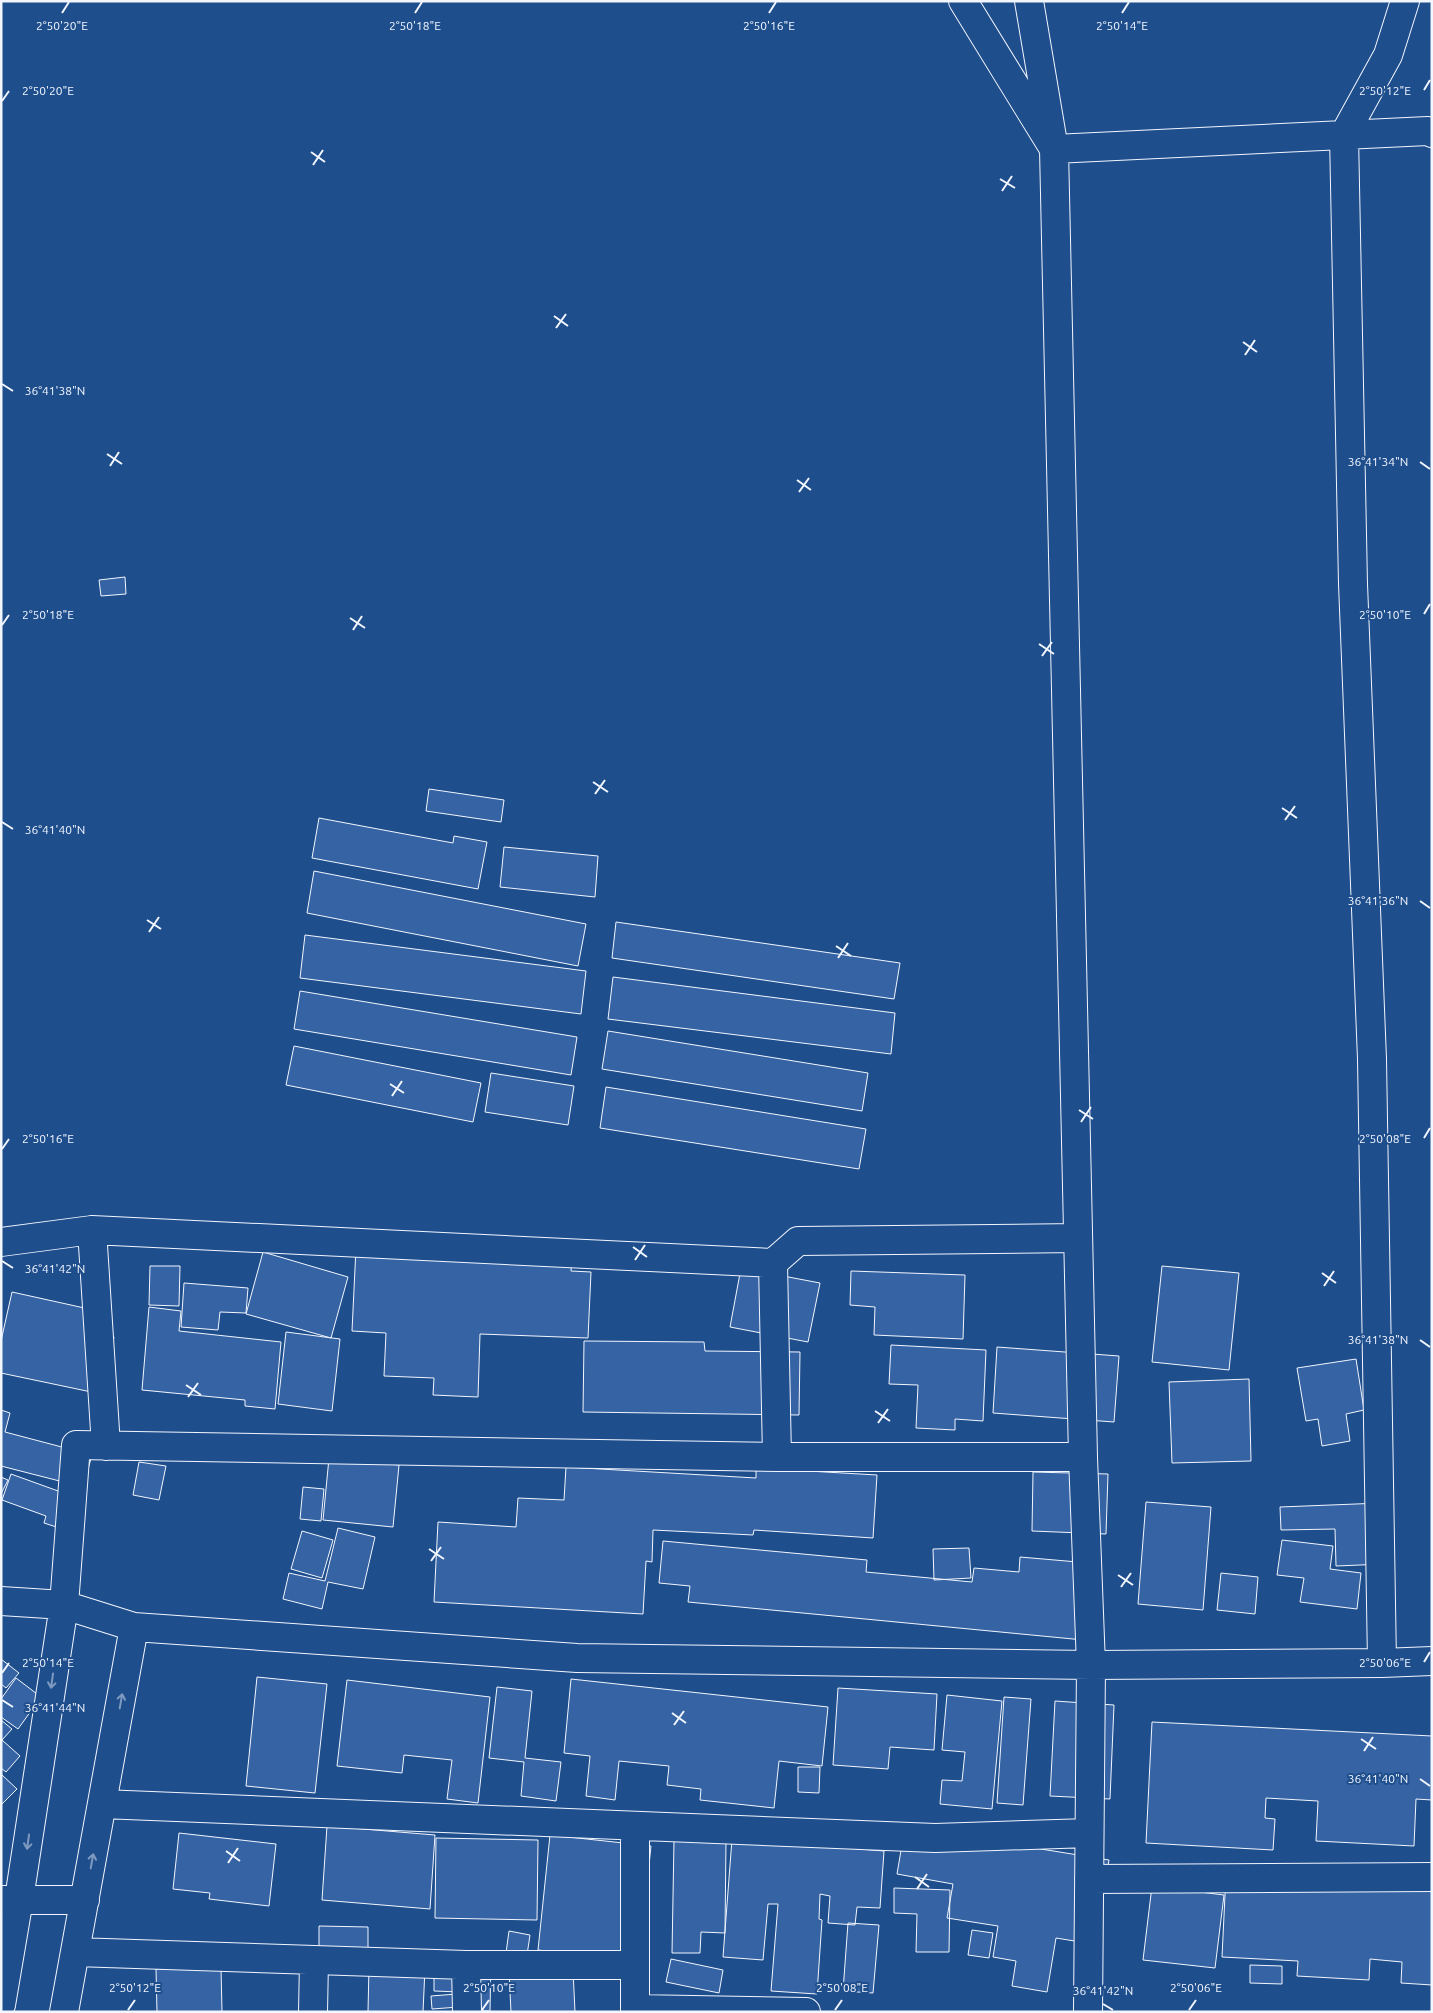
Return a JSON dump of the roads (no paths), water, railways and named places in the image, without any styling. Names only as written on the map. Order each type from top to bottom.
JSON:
[{"type":"street","points":[[963,1],[1054,149]]},
{"type":"street","points":[[1029,1],[1054,149],[1083,1458],[1091,1665],[1088,1833],[1088,2012]]},
{"type":"street","points":[[1382,1663],[1372,1058],[1353,584],[1344,135],[1388,56],[1405,1]]},
{"type":"street","points":[[1054,149],[1432,132]]},
{"type":"street","points":[[1,1242],[92,1230],[773,1262],[798,1241],[1078,1238]]},
{"type":"street","points":[[92,1230],[106,1446]]},
{"type":"street","points":[[773,1262],[777,1457]]},
{"type":"street","points":[[1,2005],[10,1900],[63,1610],[76,1445],[777,1457],[1083,1458]]},
{"type":"street","points":[[1,1601],[63,1610],[134,1627],[576,1658],[1091,1665],[1432,1661]]},
{"type":"street","points":[[64,2012],[134,1627]]},
{"type":"street","points":[[102,1804],[935,1838],[1088,1833]]},
{"type":"street","points":[[635,1827],[635,2011],[806,2012]]},
{"type":"street","points":[[1089,1879],[1432,1878]]},
{"type":"street","points":[[10,1900],[85,1900]]},
{"type":"street","points":[[75,1952],[466,1965],[635,1965]]},
{"type":"street","points":[[313,2012],[314,1961]]},
{"type":"street","points":[[466,1965],[468,2012]]}]
